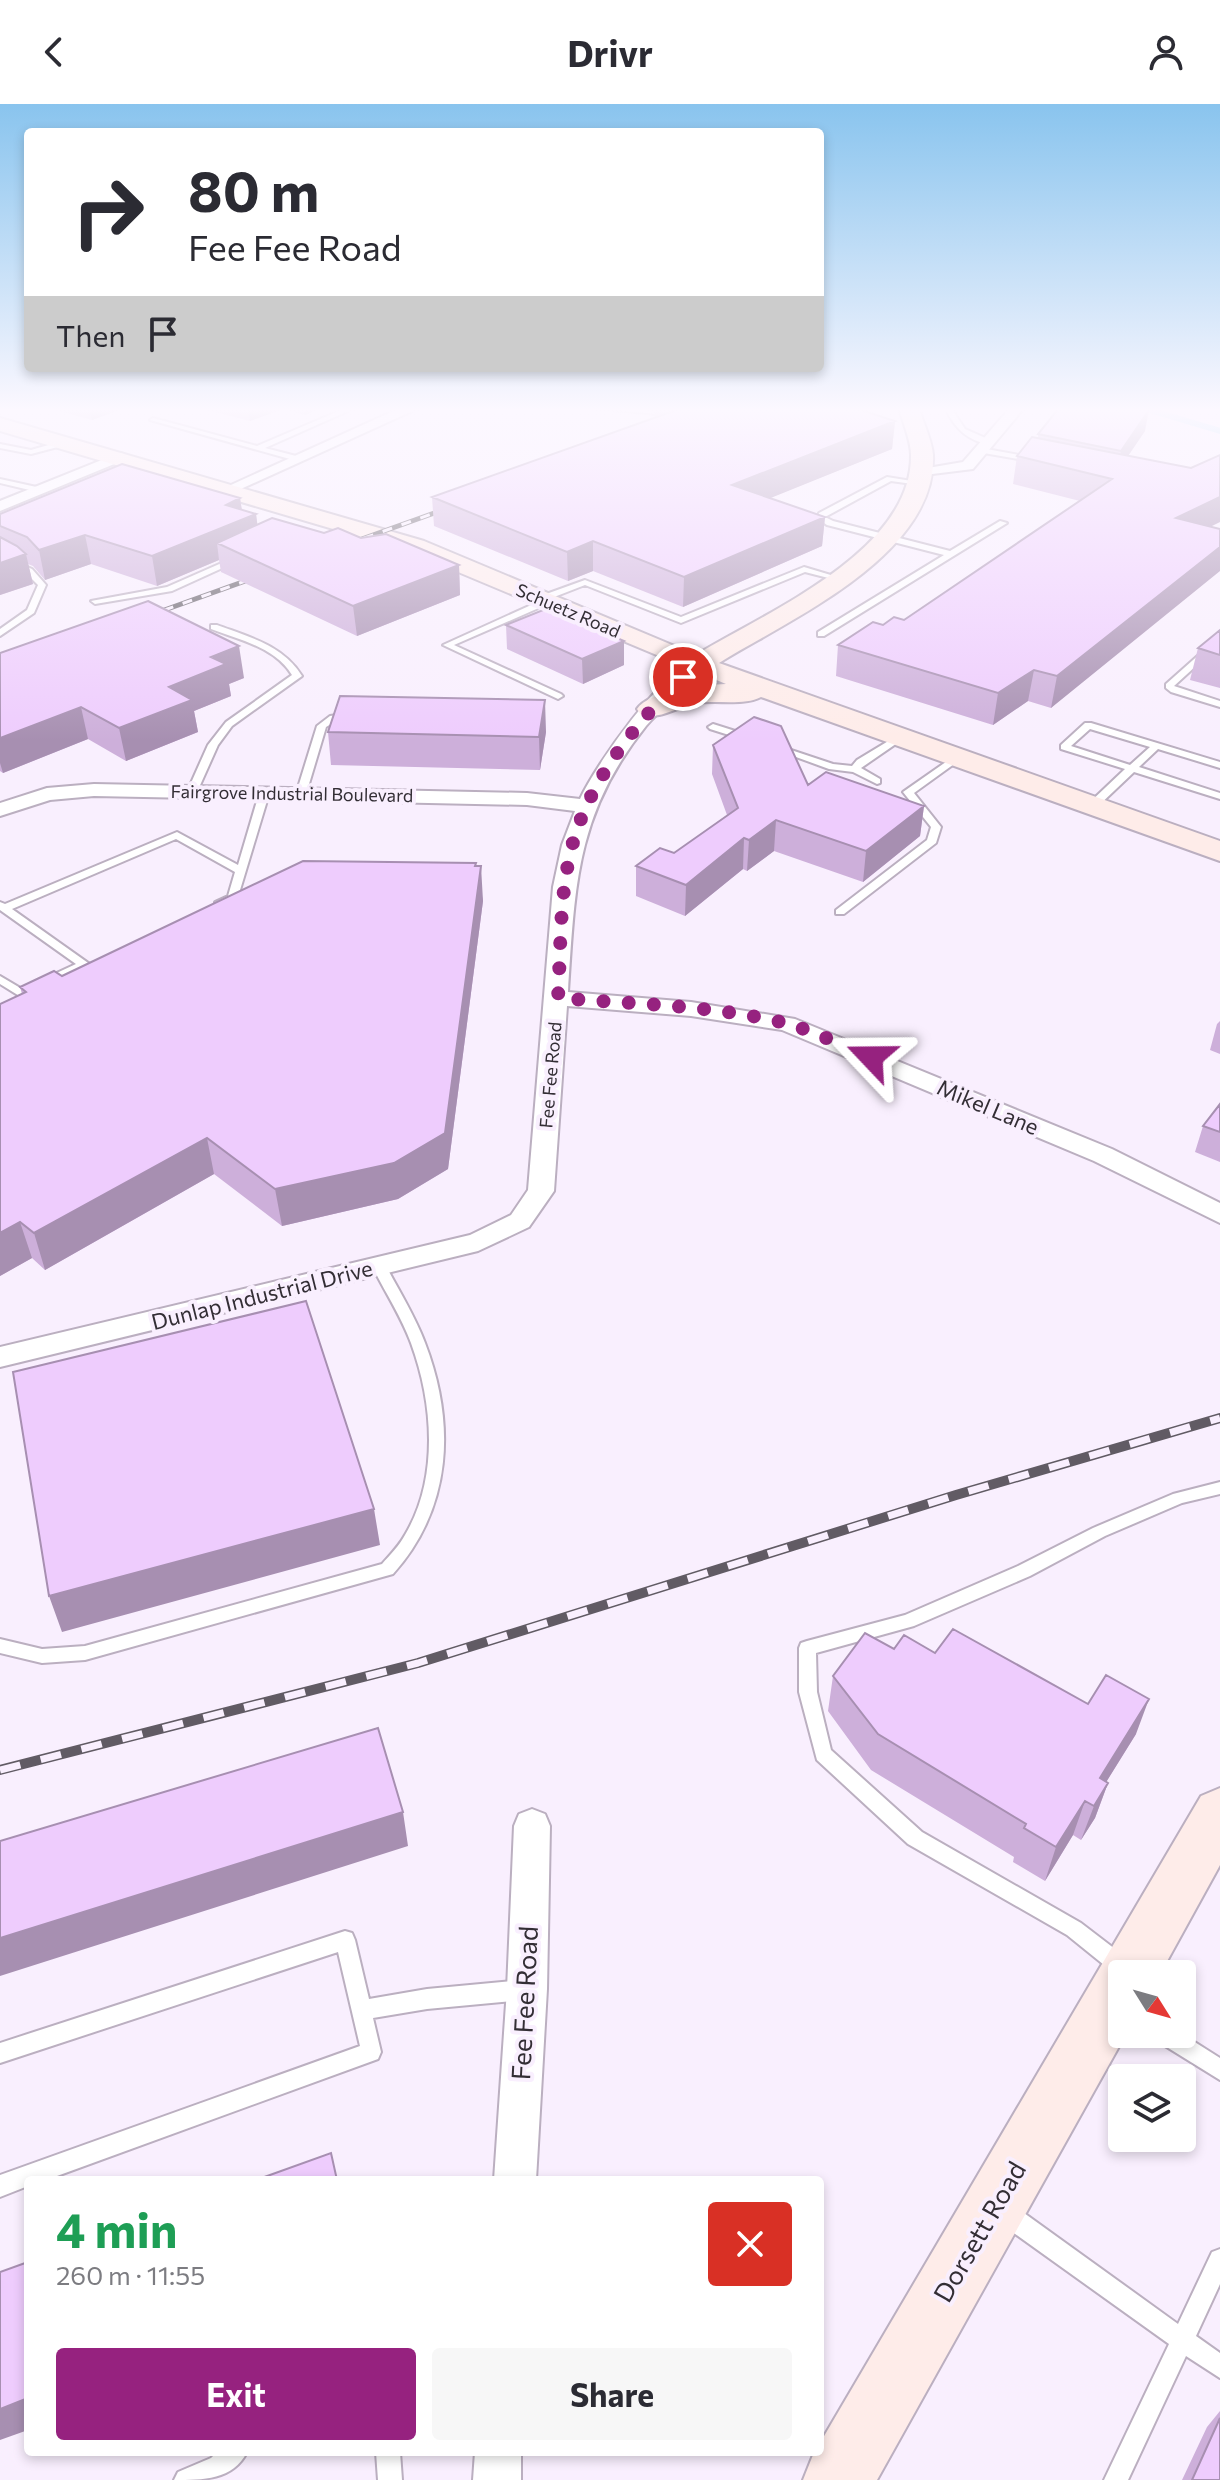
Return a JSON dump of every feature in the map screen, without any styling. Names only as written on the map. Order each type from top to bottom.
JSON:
[{"type":"main road","name":"Schuetz Road","points":[[312,519],[416,546],[698,665],[1220,852]]},
{"type":"main road","name":"Fee Fee Road","points":[[698,665],[840,579],[887,539],[902,519]]},
{"type":"main road","points":[[758,628],[754,636],[755,656],[779,695]]},
{"type":"main road","points":[[651,709],[707,691],[779,695]]},
{"type":"main road","name":"Dorsett Road","points":[[1146,1960],[1220,1813]]},
{"type":"main road","name":"Dorsett Road","points":[[838,2480],[995,2206],[1108,2028]]},
{"type":"street","name":"Fee Fee Road","points":[[520,1221],[541,1191],[564,887],[574,840],[587,806],[631,732],[698,665]]},
{"type":"street","name":"Fairgrove Industrial Boulevard","points":[[0,810],[47,794],[68,791],[527,799],[587,806]]},
{"type":"street","name":"Mikel Lane","points":[[558,998],[691,1009],[787,1024],[1103,1155],[1220,1214]]},
{"type":"street","name":"Dunlap Industrial Drive","points":[[0,1357],[478,1242],[520,1221]]},
{"type":"street","name":"Fee Fee Road","points":[[515,2176],[527,1989],[532,1826]]},
{"type":"street","points":[[497,2480],[498,2456]]},
{"type":"lane","points":[[823,519],[887,539],[951,554]]},
{"type":"lane","points":[[821,634],[1003,523]]},
{"type":"lane","points":[[0,557],[29,571],[42,585],[31,611],[0,633]]},
{"type":"lane","points":[[95,601],[169,589],[242,557]]},
{"type":"lane","points":[[558,696],[447,645],[585,582],[681,620],[804,569],[840,579]]},
{"type":"lane","points":[[192,792],[213,745],[229,724],[297,676],[292,663],[274,652],[214,627]]},
{"type":"lane","points":[[1220,639],[1169,686],[1184,694],[1220,704]]},
{"type":"lane","points":[[301,794],[322,726],[333,718],[358,716]]},
{"type":"lane","points":[[1220,765],[1088,725],[1064,747],[1220,796]]},
{"type":"lane","points":[[713,727],[758,742]]},
{"type":"lane","points":[[855,769],[860,762],[898,739]]},
{"type":"lane","points":[[1091,807],[1156,746]]},
{"type":"lane","points":[[772,747],[832,767],[855,769],[877,781]]},
{"type":"lane","points":[[840,912],[932,841],[936,827],[908,792],[956,759]]},
{"type":"lane","points":[[206,910],[233,898],[264,794]]},
{"type":"lane","points":[[3,906],[177,835],[241,871]]},
{"type":"lane","points":[[3,906],[85,965]]},
{"type":"lane","points":[[0,979],[21,994],[99,959]]},
{"type":"lane","points":[[0,1646],[42,1656],[85,1653],[387,1569],[411,1540],[429,1494],[439,1445],[434,1398],[418,1344],[379,1266]]},
{"type":"lane","points":[[1108,1970],[1074,1929],[915,1838],[823,1754],[808,1692],[807,1648],[908,1621],[1024,1571],[1099,1532],[1179,1498],[1220,1488]]},
{"type":"lane","points":[[0,2053],[345,1940],[371,2052],[28,2176]]},
{"type":"lane","points":[[361,2010],[427,1999],[527,1989]]},
{"type":"lane","points":[[1193,2048],[1220,2070]]},
{"type":"lane","points":[[0,2186],[24,2177]]},
{"type":"lane","points":[[995,2206],[1220,2367]]},
{"type":"lane","points":[[1116,2480],[1220,2260]]},
{"type":"lane","points":[[186,2480],[219,2466],[230,2456]]},
{"type":"lane","points":[[388,2456],[390,2480]]},
{"type":"building","points":[[0,519],[244,519],[152,556],[85,535],[39,550],[27,537],[0,526]]},
{"type":"building","points":[[275,519],[324,533],[338,528],[361,538],[386,534],[459,565],[353,606],[217,543]]},
{"type":"building","points":[[486,519],[821,519],[684,577],[593,541],[567,552]]},
{"type":"building","points":[[1053,519],[1180,519],[1220,529],[1220,547],[1057,676],[1034,670],[998,693],[838,645],[873,622],[883,625],[894,617],[904,620]]},
{"type":"building","points":[[0,537],[17,546],[26,554],[0,563]]},
{"type":"building","points":[[148,601],[239,646],[211,657],[226,664],[169,687],[192,700],[119,728],[81,707],[0,738],[0,653]]},
{"type":"building","points":[[548,608],[624,641],[582,659],[506,625]]},
{"type":"building","points":[[1220,630],[1220,655],[1198,648]]},
{"type":"building","points":[[340,696],[545,700],[539,737],[328,732]]},
{"type":"building","points":[[754,717],[781,726],[808,785],[826,772],[924,806],[866,851],[776,820],[749,840],[744,838],[686,885],[636,866],[660,848],[674,853],[738,808],[713,745]]},
{"type":"building","points":[[303,861],[476,863],[475,866],[481,866],[445,1133],[394,1163],[275,1189],[207,1138],[34,1233],[20,1222],[0,1233],[0,1004],[26,992],[20,987],[54,971],[62,976]]},
{"type":"building","points":[[1220,1104],[1220,1132],[1203,1126]]},
{"type":"building","points":[[306,1301],[374,1509],[49,1596],[13,1372]]},
{"type":"building","points":[[953,1629],[1088,1704],[1106,1675],[1149,1699],[1100,1778],[1108,1783],[1094,1806],[1085,1801],[1056,1847],[1024,1828],[1026,1824],[878,1734],[833,1676],[865,1633],[894,1649],[904,1635],[935,1653]]},
{"type":"building","points":[[378,1728],[403,1812],[0,1938],[0,1841]]},
{"type":"building","points":[[331,2153],[336,2176],[267,2176]]},
{"type":"building","points":[[24,2263],[24,2400],[0,2409],[0,2272]]},
{"type":"building","points":[[1220,2418],[1220,2480],[1192,2480]]},
{"type":"railway","points":[[345,545],[418,519]]},
{"type":"railway","points":[[145,617],[262,575]]},
{"type":"railway","points":[[0,1770],[418,1663],[956,1495],[1220,1418]]},
{"type":"route","points":[[683,677],[631,732],[587,806],[574,840],[564,887],[558,998],[748,1016],[787,1024],[871,1057]]}]
